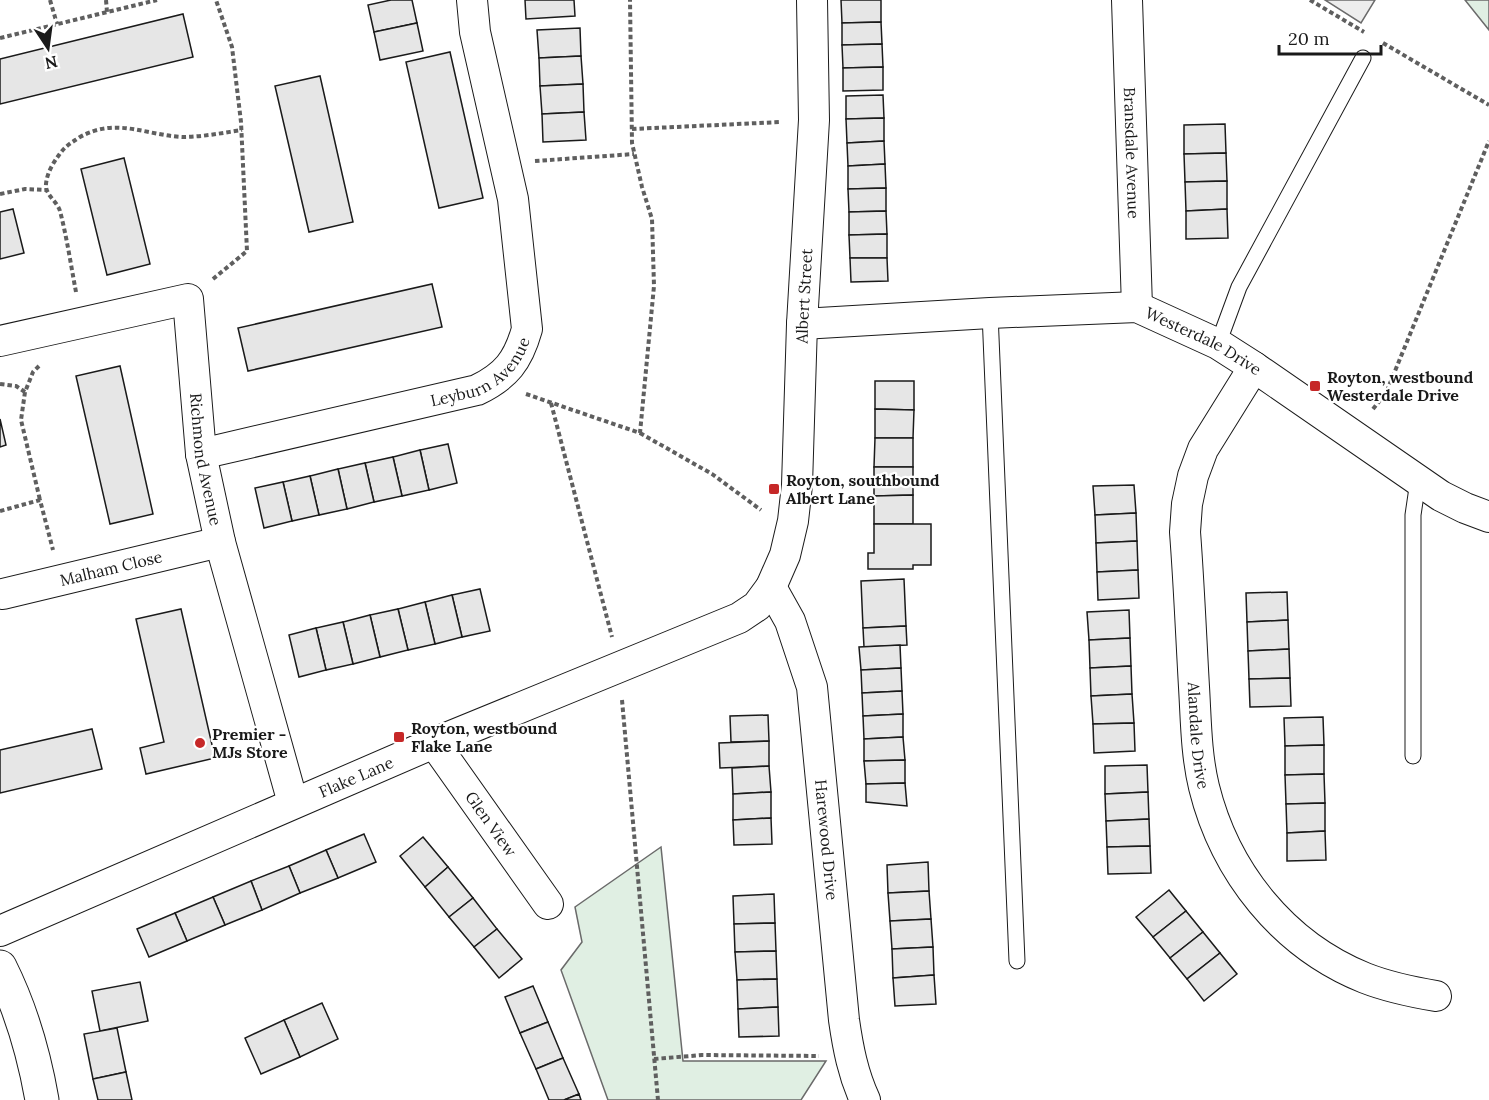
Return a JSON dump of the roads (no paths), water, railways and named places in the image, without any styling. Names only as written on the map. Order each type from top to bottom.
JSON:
[{"type":"street","name":"Leyburn Avenue","points":[[201,454],[477,390],[506,372],[516,359],[526,329],[513,199],[474,32],[472,0]]},
{"type":"street","name":"Albert Street","points":[[771,587],[785,555],[794,521],[797,485],[802,324],[814,120],[812,0]]},
{"type":"street","name":"Bransdale Avenue","points":[[1127,0],[1137,307]]},
{"type":"street","name":"Richmond Avenue","points":[[0,341],[188,299],[201,454],[220,542],[293,803]]},
{"type":"street","name":"Westerdale Drive","points":[[802,324],[1137,307],[1218,344],[1441,496],[1489,517]]},
{"type":"street","name":"Alandale Drive","points":[[1254,367],[1203,449],[1193,476],[1187,504],[1185,532],[1198,747],[1204,785],[1214,821],[1230,856],[1250,888],[1274,917],[1302,941],[1332,962],[1365,978],[1400,990],[1436,996]]},
{"type":"street","name":"Malham Close","points":[[3,594],[220,542]]},
{"type":"street","name":"Flake Lane","points":[[0,931],[434,743],[739,618],[757,606],[771,587]]},
{"type":"street","name":"Harewood Drive","points":[[771,587],[790,621],[812,687],[844,1020],[854,1074],[865,1100]]},
{"type":"street","name":"Glen View","points":[[434,743],[548,904]]},
{"type":"street","points":[[0,967],[28,1036],[42,1100]]},
{"type":"lane","points":[[1218,344],[1239,287],[1363,58]]},
{"type":"lane","points":[[990,313],[1017,961]]},
{"type":"lane","points":[[1413,756],[1413,515],[1418,481]]},
{"type":"place","name":"Royton, westbound Westerdale Drive","points":[[1315,386]]},
{"type":"place","name":"Royton, southbound Albert Lane","points":[[774,489]]},
{"type":"place","name":"Royton, westbound Flake Lane","points":[[399,737]]},
{"type":"place","name":"Premier - MJs Store","points":[[200,743]]}]
